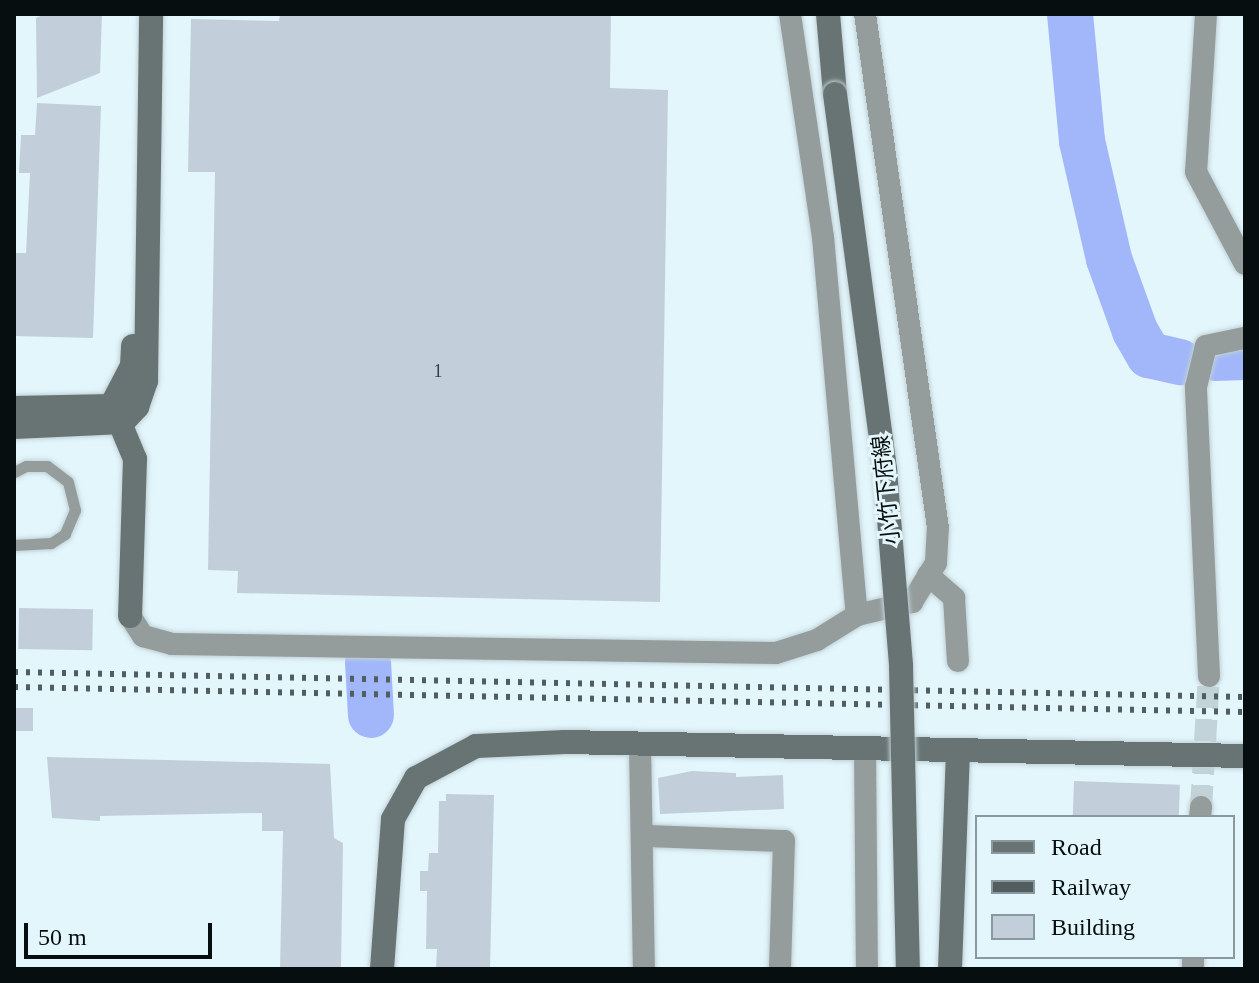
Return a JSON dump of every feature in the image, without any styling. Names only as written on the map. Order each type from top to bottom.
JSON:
[{"type":"street","points":[[136,14],[132,366],[117,414],[135,459],[130,616],[143,636],[172,644],[776,653],[817,640],[857,615],[912,602],[936,563],[938,528],[865,14]]},
{"type":"street","points":[[14,427],[117,414],[137,407],[146,381],[151,14]]},
{"type":"street","points":[[790,14],[830,300],[857,615]]},
{"type":"street","name":"小竹下府線","points":[[828,14],[835,94],[889,515],[901,666],[908,969]]},
{"type":"street","points":[[1206,14],[1196,172],[1245,264]]},
{"type":"street","points":[[1209,676],[1196,387],[1206,346],[1245,338]]},
{"type":"street","points":[[14,408],[117,414]]},
{"type":"street","points":[[928,575],[954,598],[958,661]]},
{"type":"street","points":[[640,745],[645,836],[644,969]]},
{"type":"street","points":[[382,969],[387,846],[393,819],[416,778],[433,764],[476,746],[640,745],[1245,756]]},
{"type":"street","points":[[865,748],[867,969]]},
{"type":"street","points":[[950,969],[958,753]]},
{"type":"street","points":[[645,836],[784,841],[780,969]]},
{"type":"lane","points":[[14,472],[26,466],[47,466],[68,482],[75,510],[65,534],[51,543],[14,545]]},
{"type":"building","points":[[45,14],[102,14],[100,73],[37,98],[36,18]]},
{"type":"building","points":[[280,14],[611,14],[610,88],[668,90],[660,602],[237,593],[238,571],[208,570],[215,172],[188,172],[191,19],[279,21]]},
{"type":"building","points":[[37,103],[101,106],[93,338],[14,336],[14,253],[26,253],[30,173],[19,173],[21,135],[35,135]]},
{"type":"building","points":[[19,608],[93,609],[92,650],[18,649]]},
{"type":"building","points":[[14,708],[33,708],[33,731],[14,731]]},
{"type":"building","points":[[47,757],[330,764],[334,838],[343,843],[341,969],[280,969],[283,831],[262,831],[262,813],[100,816],[100,821],[52,818]]},
{"type":"building","points":[[692,771],[736,773],[736,777],[783,775],[784,809],[660,814],[658,778]]},
{"type":"building","points":[[1074,781],[1180,785],[1179,815],[1073,815]]},
{"type":"building","points":[[446,794],[494,795],[490,969],[436,969],[437,949],[426,949],[427,891],[420,891],[420,871],[428,871],[429,853],[438,853],[439,801],[446,801]]},
{"type":"waterway","points":[[1070,14],[1082,141],[1109,259],[1135,331],[1149,355],[1180,362]]},
{"type":"waterway","points":[[1215,358],[1245,357]]},
{"type":"waterway","points":[[368,662],[371,715]]},
{"type":"tunnel","points":[[1201,807],[1209,676]]},
{"type":"railway","points":[[14,672],[1245,697]]},
{"type":"railway","points":[[14,687],[1245,712]]}]
